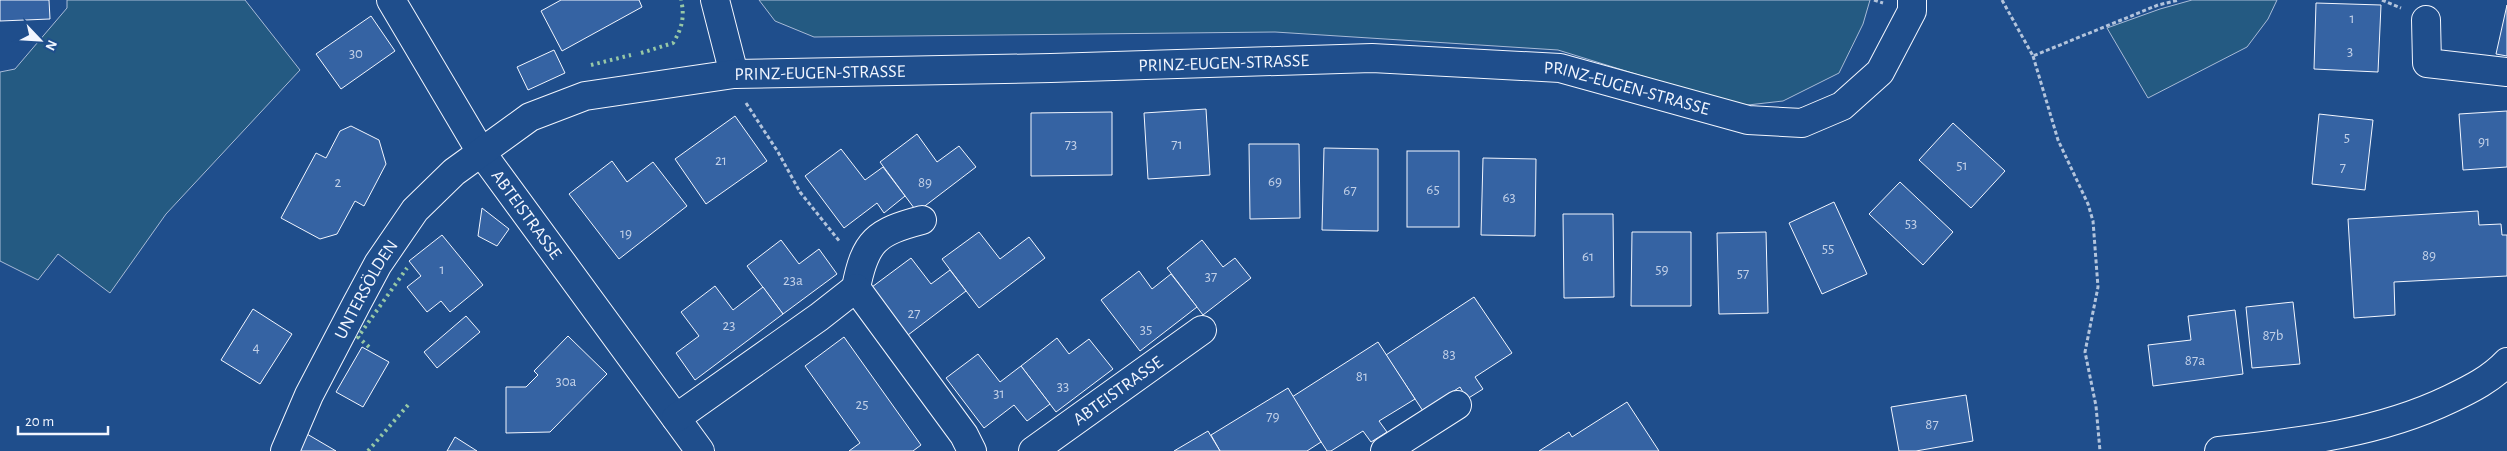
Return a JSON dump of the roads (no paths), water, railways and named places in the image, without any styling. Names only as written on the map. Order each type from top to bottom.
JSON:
[{"type":"street","name":"ABTEISTRASSE","points":[[391,0],[481,152],[700,451]]},
{"type":"street","points":[[715,0],[734,74]]},
{"type":"street","name":"PRINZ-EUGEN-STRASSE","points":[[481,152],[530,117],[584,96],[734,74],[1051,68],[1372,58],[1560,68],[1748,120],[1802,123],[1842,106],[1880,72],[1912,11],[1912,0]]},
{"type":"street","points":[[2426,20],[2427,62],[2507,72]]},
{"type":"street","name":"UNTERSÖLDEN","points":[[284,451],[308,395],[378,264],[415,210],[454,172],[481,152]]},
{"type":"street","points":[[676,418],[819,317],[858,277],[870,243],[902,225],[922,220]]},
{"type":"street","points":[[858,277],[964,435],[972,451]]},
{"type":"street","name":"ABTEISTRASSE","points":[[1033,451],[1053,439],[1202,330]]},
{"type":"street","points":[[2220,451],[2307,441],[2369,429],[2427,410],[2494,375],[2507,362]]},
{"type":"street","points":[[1385,451],[1457,406]]}]
